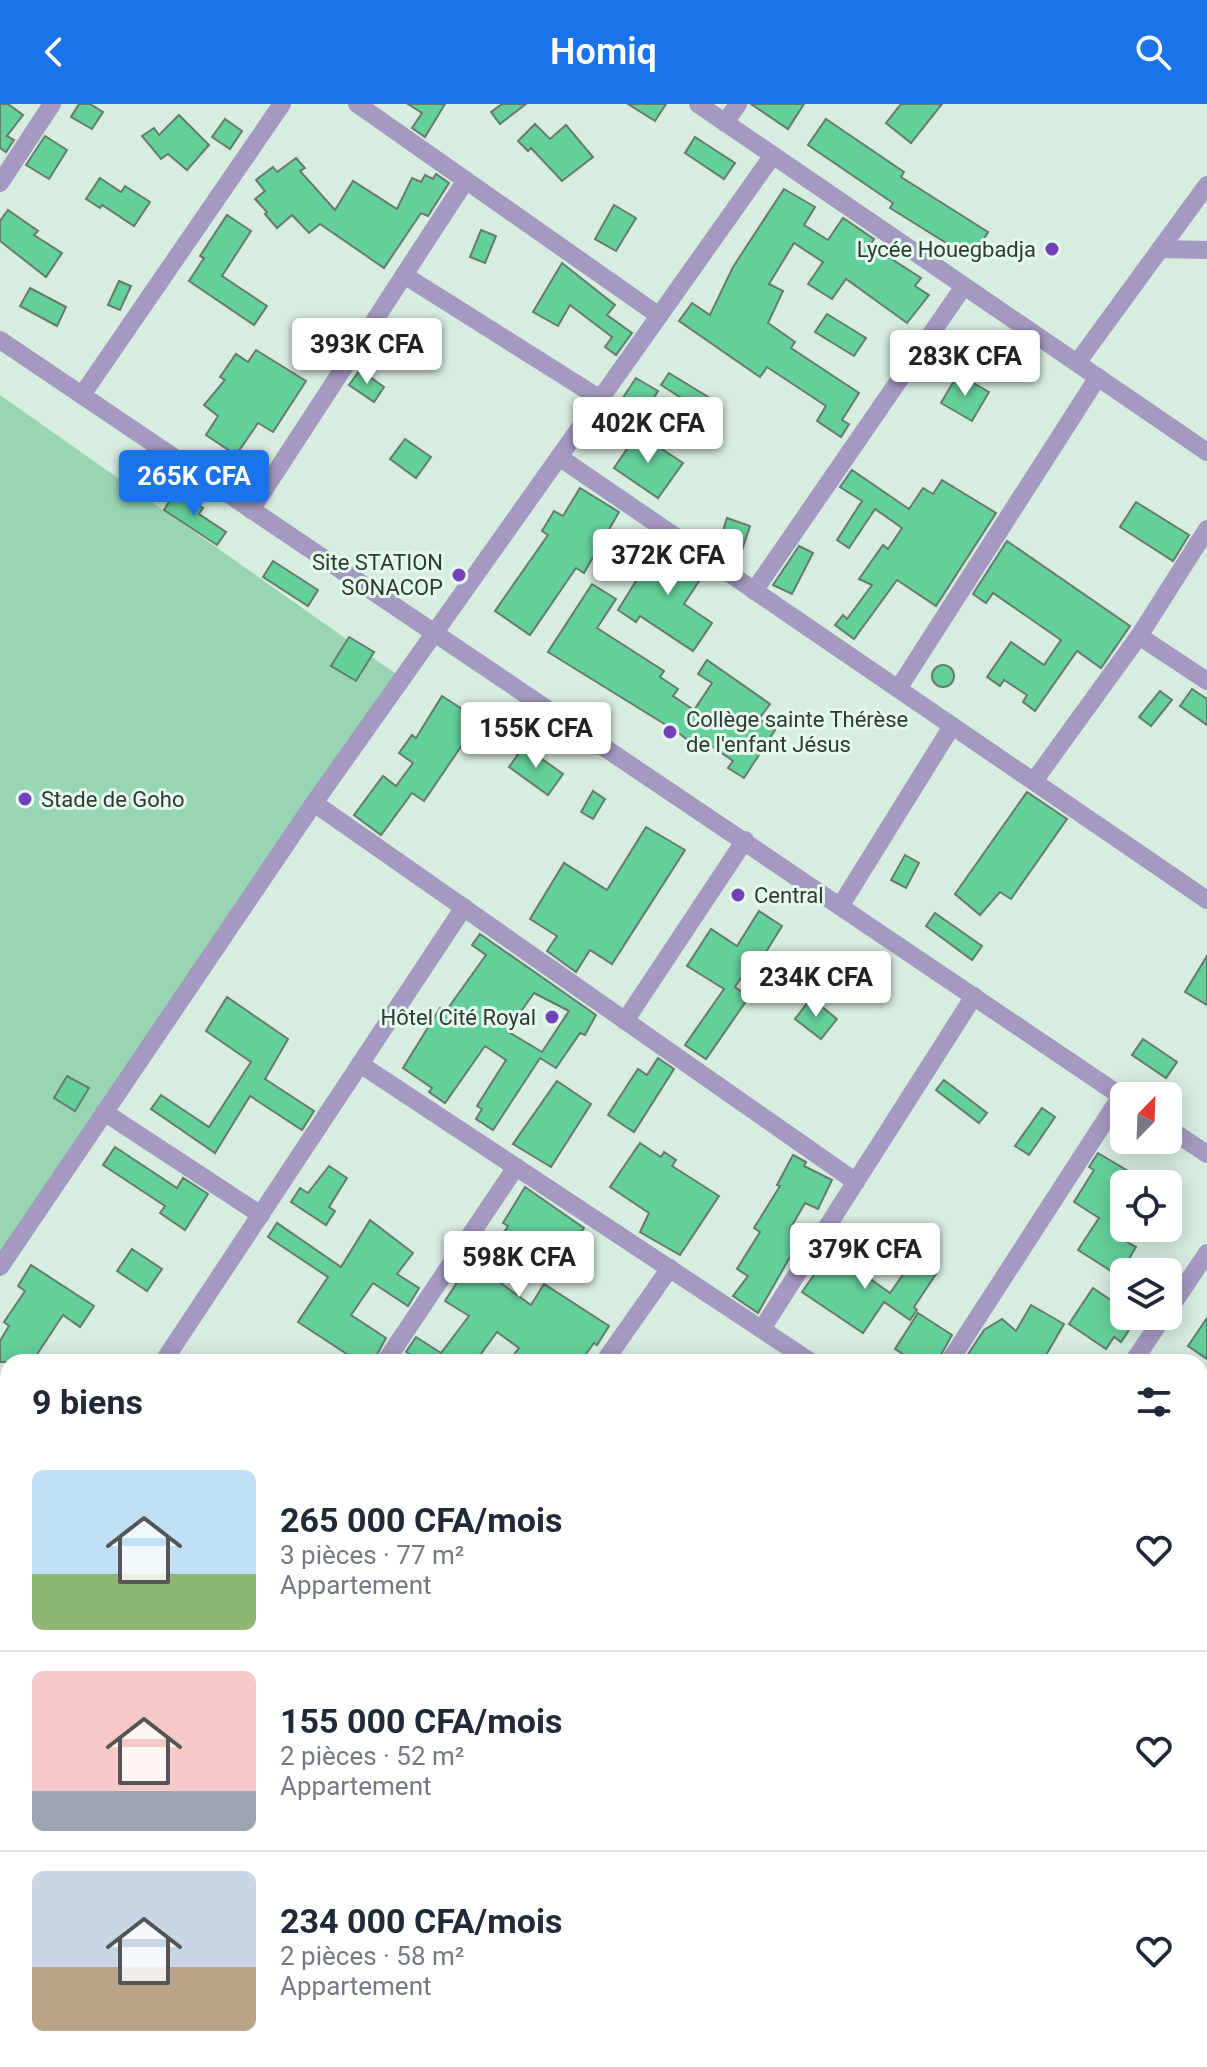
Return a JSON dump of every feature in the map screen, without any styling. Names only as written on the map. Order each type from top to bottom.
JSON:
[{"type":"street","points":[[0,183],[52,104]]},
{"type":"street","points":[[82,395],[282,104]]},
{"type":"street","points":[[357,104],[658,315]]},
{"type":"street","points":[[698,104],[1207,452]]},
{"type":"street","points":[[725,123],[738,104]]},
{"type":"street","points":[[0,1267],[314,803],[773,155]]},
{"type":"street","points":[[251,510],[466,180]]},
{"type":"street","points":[[1077,363],[1207,185]]},
{"type":"street","points":[[1160,249],[1207,250]]},
{"type":"street","points":[[404,275],[599,398]]},
{"type":"street","points":[[754,591],[964,286]]},
{"type":"street","points":[[0,340],[435,630],[1110,1088]]},
{"type":"street","points":[[898,689],[1098,377]]},
{"type":"street","points":[[559,457],[1207,900]]},
{"type":"street","points":[[1034,781],[1139,636],[1207,529]]},
{"type":"street","points":[[1139,636],[1207,681]]},
{"type":"street","points":[[841,905],[952,726]]},
{"type":"street","points":[[314,803],[856,1182]]},
{"type":"street","points":[[625,1021],[745,840]]},
{"type":"street","points":[[168,1354],[464,907]]},
{"type":"street","points":[[762,1329],[974,996]]},
{"type":"street","points":[[360,1064],[799,1354]]},
{"type":"street","points":[[104,1112],[261,1215]]},
{"type":"street","points":[[954,1354],[1110,1117]]},
{"type":"street","points":[[1182,1137],[1207,1154]]},
{"type":"street","points":[[390,1354],[516,1167]]},
{"type":"street","points":[[1182,1290],[1207,1253]]},
{"type":"street","points":[[610,1354],[670,1268]]},
{"type":"street","points":[[1138,1354],[1155,1330]]},
{"type":"green space","points":[[0,395],[396,674],[0,1252]]},
{"type":"building","points":[[0,104],[8,104],[23,115],[7,136],[14,140],[6,152],[0,148]]},
{"type":"building","points":[[79,104],[90,104],[103,112],[92,129],[71,117]]},
{"type":"building","points":[[408,104],[445,104],[425,137],[412,128],[422,113]]},
{"type":"building","points":[[502,104],[526,104],[500,124],[491,112]]},
{"type":"building","points":[[628,104],[666,104],[655,121]]},
{"type":"building","points":[[751,104],[804,104],[788,129]]},
{"type":"building","points":[[901,104],[942,104],[911,143],[886,123]]},
{"type":"building","points":[[179,115],[209,145],[187,170],[168,154],[161,159],[142,136],[154,128],[159,135]]},
{"type":"building","points":[[225,119],[242,131],[230,149],[212,137]]},
{"type":"building","points":[[826,119],[904,172],[901,177],[988,232],[972,259],[890,208],[893,203],[808,145]]},
{"type":"building","points":[[535,124],[550,139],[566,125],[593,157],[562,181],[531,148],[528,151],[518,141]]},
{"type":"building","points":[[45,136],[67,150],[49,179],[26,165]]},
{"type":"building","points":[[695,137],[735,163],[724,179],[685,153]]},
{"type":"building","points":[[296,158],[305,168],[300,171],[335,210],[353,181],[397,209],[412,178],[421,182],[425,175],[433,179],[436,174],[449,183],[428,216],[421,213],[384,268],[320,224],[309,233],[292,215],[277,228],[265,214],[267,212],[255,199],[265,191],[256,180],[273,167],[277,172]]},
{"type":"building","points":[[100,178],[121,192],[125,186],[150,202],[134,226],[102,205],[100,208],[86,199]]},
{"type":"building","points":[[784,189],[815,207],[804,225],[828,240],[843,218],[874,239],[870,245],[921,278],[915,286],[929,295],[907,323],[846,279],[832,299],[808,284],[823,262],[794,243],[769,284],[783,291],[768,323],[795,342],[791,348],[859,393],[842,420],[849,424],[841,437],[817,421],[826,406],[767,367],[760,377],[679,321],[692,303],[710,315],[733,267]]},
{"type":"building","points":[[614,205],[636,218],[616,251],[595,239]]},
{"type":"building","points":[[8,210],[38,231],[34,235],[62,253],[46,277],[0,241],[0,221]]},
{"type":"building","points":[[227,215],[251,231],[222,276],[267,306],[254,325],[189,281],[204,258],[200,256]]},
{"type":"building","points":[[481,230],[496,236],[485,263],[470,257]]},
{"type":"building","points":[[562,263],[615,305],[607,315],[632,333],[616,355],[605,347],[612,337],[570,305],[558,326],[533,312]]},
{"type":"building","points":[[119,281],[131,286],[120,310],[108,305]]},
{"type":"building","points":[[30,288],[66,307],[57,326],[20,306]]},
{"type":"building","points":[[827,314],[866,338],[854,356],[815,332]]},
{"type":"building","points":[[256,350],[306,381],[273,432],[258,423],[236,455],[206,435],[218,416],[204,405],[225,380],[220,377],[236,354],[248,362]]},
{"type":"building","points":[[360,370],[384,387],[374,402],[349,385]]},
{"type":"building","points":[[669,373],[718,403],[710,416],[661,385]]},
{"type":"building","points":[[958,374],[989,392],[972,421],[941,403]]},
{"type":"building","points":[[636,378],[658,391],[640,419],[618,405]]},
{"type":"building","points":[[638,433],[683,463],[658,498],[614,468]]},
{"type":"building","points":[[405,439],[431,457],[416,478],[390,459]]},
{"type":"building","points":[[852,470],[909,509],[923,488],[933,494],[942,480],[996,513],[936,606],[897,580],[854,639],[835,625],[843,615],[847,619],[872,585],[859,579],[883,545],[888,549],[902,528],[875,509],[849,548],[837,540],[862,501],[840,487]]},
{"type":"building","points":[[580,488],[619,512],[584,573],[576,568],[530,635],[495,611],[548,535],[542,531],[554,511],[563,516]]},
{"type":"building","points":[[176,491],[203,508],[199,514],[226,532],[217,545],[164,510]]},
{"type":"building","points":[[1136,502],[1189,535],[1173,561],[1120,527]]},
{"type":"building","points":[[727,518],[750,526],[742,550],[719,543]]},
{"type":"building","points":[[661,541],[705,572],[684,604],[712,623],[693,651],[640,616],[636,622],[618,610]]},
{"type":"building","points":[[1007,541],[1130,626],[1101,668],[1077,651],[1035,711],[1023,702],[1027,695],[1004,680],[1000,686],[987,677],[1011,642],[1044,665],[1061,640],[993,593],[986,603],[973,594]]},
{"type":"building","points":[[799,546],[813,553],[792,594],[773,585]]},
{"type":"building","points":[[273,561],[318,590],[308,606],[263,577]]},
{"type":"building","points":[[592,584],[616,599],[597,628],[664,671],[660,677],[678,689],[673,696],[694,710],[712,683],[698,674],[707,660],[770,704],[759,719],[775,730],[744,778],[728,768],[733,761],[702,739],[696,747],[679,733],[548,652]]},
{"type":"building","points":[[349,637],[374,652],[356,681],[331,666]]},
{"type":"building","points":[[943,665],[951,668],[954,676],[951,684],[943,687],[935,684],[932,676],[935,668]]},
{"type":"building","points":[[1192,689],[1207,699],[1207,725],[1180,706]]},
{"type":"building","points":[[1160,691],[1172,700],[1151,726],[1139,717]]},
{"type":"building","points":[[442,696],[479,720],[424,801],[412,793],[381,835],[354,815],[383,776],[396,786],[413,763],[399,753],[412,735],[416,738]]},
{"type":"building","points":[[524,746],[563,774],[548,795],[509,767]]},
{"type":"building","points":[[593,791],[605,799],[593,819],[581,812]]},
{"type":"building","points":[[1027,792],[1067,819],[1011,899],[1000,892],[980,915],[955,894]]},
{"type":"building","points":[[646,827],[685,850],[612,964],[590,950],[576,972],[547,951],[557,936],[530,919],[564,863],[607,890]]},
{"type":"building","points":[[905,855],[919,863],[906,888],[891,880]]},
{"type":"building","points":[[759,911],[782,926],[756,968],[750,964],[735,987],[749,997],[706,1059],[685,1045],[724,989],[687,966],[711,929],[737,946]]},
{"type":"building","points":[[935,913],[982,946],[972,960],[926,926]]},
{"type":"building","points":[[480,934],[596,1015],[585,1035],[580,1033],[556,1068],[540,1058],[493,1130],[476,1119],[482,1109],[477,1106],[506,1060],[485,1046],[445,1103],[429,1092],[432,1088],[403,1068],[440,1008],[446,1011],[486,955],[472,945]],"holes":[[[534,993],[569,1011],[542,1052],[507,1031]]]},
{"type":"building","points":[[1207,956],[1207,1005],[1185,992]]},
{"type":"building","points":[[841,960],[867,977],[856,993],[831,977]]},
{"type":"building","points":[[227,997],[288,1039],[265,1079],[314,1111],[302,1130],[250,1096],[215,1153],[151,1109],[161,1095],[209,1127],[251,1062],[206,1031]]},
{"type":"building","points":[[811,998],[837,1019],[821,1039],[795,1019]]},
{"type":"building","points":[[1143,1039],[1177,1062],[1166,1078],[1132,1055]]},
{"type":"building","points":[[658,1058],[674,1069],[634,1132],[608,1115],[638,1069],[647,1075]]},
{"type":"building","points":[[67,1076],[89,1088],[75,1111],[54,1098]]},
{"type":"building","points":[[944,1080],[987,1113],[979,1123],[936,1090]]},
{"type":"building","points":[[557,1081],[591,1104],[551,1167],[513,1144]]},
{"type":"building","points":[[1042,1108],[1055,1117],[1029,1155],[1015,1146]]},
{"type":"building","points":[[640,1143],[661,1157],[664,1152],[676,1160],[672,1166],[719,1196],[680,1255],[640,1232],[649,1213],[610,1187]]},
{"type":"building","points":[[115,1147],[177,1188],[183,1178],[208,1194],[185,1230],[160,1213],[165,1206],[103,1165]]},
{"type":"building","points":[[1098,1153],[1127,1170],[1110,1170],[1110,1242],[1127,1242],[1136,1247],[1130,1258],[1110,1258],[1110,1270],[1078,1250],[1099,1218],[1074,1202],[1094,1170],[1089,1167]]},
{"type":"building","points":[[793,1155],[806,1162],[804,1166],[832,1180],[818,1209],[805,1203],[790,1229],[805,1240],[797,1252],[794,1250],[758,1313],[733,1296],[748,1276],[737,1269],[760,1232],[754,1228],[780,1186],[777,1185]]},
{"type":"building","points":[[329,1166],[347,1178],[329,1207],[335,1211],[326,1225],[291,1202],[300,1188],[308,1193]]},
{"type":"building","points":[[525,1187],[584,1228],[560,1263],[523,1237],[495,1279],[531,1305],[544,1284],[609,1326],[597,1345],[594,1343],[586,1354],[514,1354],[519,1348],[497,1332],[481,1354],[410,1354],[406,1352],[416,1337],[441,1353],[469,1316],[445,1301],[471,1261],[481,1268],[508,1226],[503,1223]]},
{"type":"building","points":[[370,1220],[413,1253],[397,1274],[419,1288],[408,1306],[373,1283],[351,1315],[386,1338],[377,1354],[347,1354],[298,1322],[328,1277],[268,1237],[277,1223],[341,1267]]},
{"type":"building","points":[[132,1249],[162,1269],[147,1291],[117,1271]]},
{"type":"building","points":[[831,1251],[890,1293],[914,1259],[936,1274],[914,1307],[917,1310],[910,1320],[884,1302],[863,1333],[802,1292]]},
{"type":"building","points":[[31,1265],[94,1306],[80,1327],[63,1315],[37,1354],[0,1354],[0,1341],[9,1326],[4,1322],[25,1291],[18,1286]]},
{"type":"building","points":[[1093,1288],[1110,1300],[1110,1330],[1129,1330],[1121,1342],[1114,1337],[1106,1349],[1069,1324]]},
{"type":"building","points":[[1031,1305],[1064,1324],[1047,1354],[968,1354],[984,1330],[1002,1319],[1016,1331]]},
{"type":"building","points":[[918,1313],[952,1335],[941,1354],[903,1354],[895,1349]]},
{"type":"building","points":[[1207,1318],[1207,1354],[1200,1354],[1188,1346]]},
{"type":"place","name":"Lycée Houegbadja","points":[[1052,249]]},
{"type":"place","name":"Site STATION SONACOP","points":[[459,575]]},
{"type":"place","name":"Collège sainte Thérèse de l'enfant Jésus","points":[[670,732]]},
{"type":"place","name":"Stade de Goho","points":[[25,799]]},
{"type":"place","name":"Central","points":[[738,895]]},
{"type":"place","name":"Hôtel Cité Royal","points":[[552,1017]]}]
